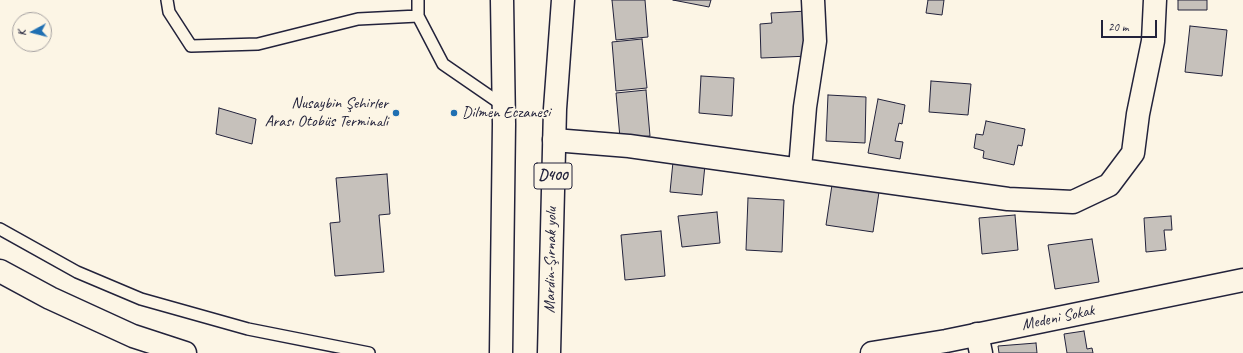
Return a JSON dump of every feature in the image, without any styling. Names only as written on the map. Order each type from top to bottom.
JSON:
[{"type":"main road","points":[[500,353],[504,106],[502,0]]},
{"type":"main road","name":"Mardin-Şırnak yolu","points":[[549,353],[555,109],[563,0]]},
{"type":"main road","points":[[800,169],[805,107],[815,41],[813,0]]},
{"type":"main road","points":[[554,140],[629,146],[1008,199],[1073,202],[1109,185],[1133,153],[1138,114],[1153,41],[1155,0]]},
{"type":"main road","points":[[0,271],[50,298],[133,336],[185,353]]},
{"type":"main road","name":"Medeni Sokak","points":[[872,353],[979,344],[1243,280]]},
{"type":"lane","points":[[167,0],[169,12],[191,46],[258,44],[358,20],[418,16]]},
{"type":"lane","points":[[418,0],[418,16],[443,64],[504,106]]},
{"type":"lane","points":[[0,229],[77,272],[141,299],[248,329],[369,353]]},
{"type":"building","points":[[612,0],[645,0],[648,37],[616,40]]},
{"type":"building","points":[[673,0],[711,0],[709,7]]},
{"type":"building","points":[[928,0],[944,0],[942,15],[926,13]]},
{"type":"building","points":[[1178,0],[1207,0],[1207,10],[1178,10]]},
{"type":"building","points":[[807,11],[810,56],[761,58],[760,24],[772,23],[771,13]]},
{"type":"building","points":[[1190,26],[1227,30],[1222,76],[1185,72]]},
{"type":"building","points":[[642,39],[647,88],[616,91],[612,42]]},
{"type":"building","points":[[701,76],[734,78],[732,116],[699,113]]},
{"type":"building","points":[[931,81],[971,84],[968,115],[929,112]]},
{"type":"building","points":[[646,90],[650,136],[620,138],[616,93]]},
{"type":"building","points":[[828,95],[866,97],[865,143],[826,141]]},
{"type":"building","points":[[878,99],[905,105],[902,124],[899,123],[895,141],[903,142],[900,159],[868,153]]},
{"type":"building","points":[[219,108],[256,119],[252,144],[216,134]]},
{"type":"building","points":[[986,121],[1025,129],[1022,146],[1018,145],[1014,165],[983,158],[984,151],[974,148],[976,134],[983,135]]},
{"type":"building","points":[[673,162],[705,165],[702,195],[670,192]]},
{"type":"building","points":[[387,174],[390,214],[379,215],[384,272],[335,276],[330,223],[340,222],[336,178]]},
{"type":"building","points":[[832,185],[879,192],[873,232],[826,225]]},
{"type":"building","points":[[748,198],[784,200],[782,252],[746,250]]},
{"type":"building","points":[[717,212],[720,243],[682,247],[678,216]]},
{"type":"building","points":[[1015,215],[1018,250],[982,254],[979,218]]},
{"type":"building","points":[[1171,216],[1172,230],[1164,230],[1166,250],[1146,252],[1144,218]]},
{"type":"building","points":[[661,231],[665,276],[625,280],[621,235]]},
{"type":"building","points":[[1092,239],[1099,282],[1055,289],[1048,245]]},
{"type":"building","points":[[1084,331],[1087,349],[1092,348],[1093,353],[1067,353],[1064,334]]},
{"type":"building","points":[[1036,343],[1037,353],[999,353],[998,346]]},
{"type":"place","name":"Nusaybin Şehirler Arası Otobüs Terminali","points":[[396,113]]},
{"type":"place","name":"Dilmen Eczanesi","points":[[454,113]]}]
